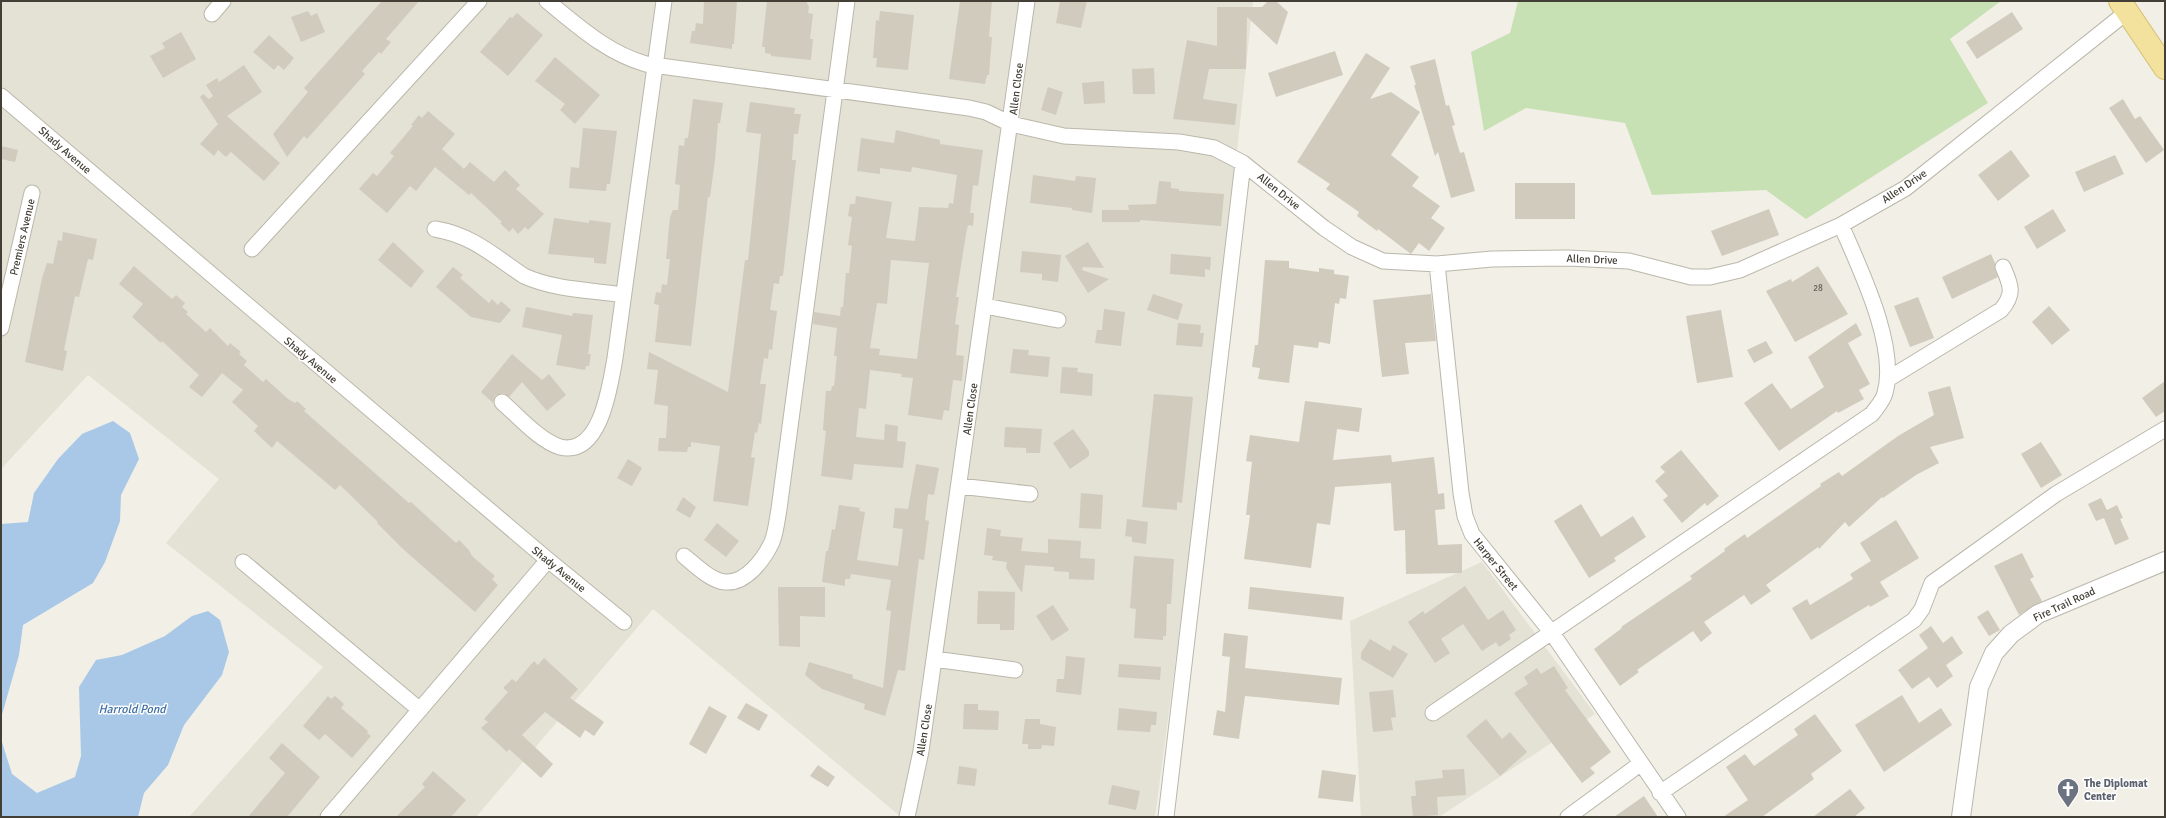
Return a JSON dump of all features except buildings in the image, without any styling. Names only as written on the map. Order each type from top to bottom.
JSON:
[{"type":"main road","points":[[2123,7],[2165,68]]},
{"type":"street","points":[[212,14],[223,1]]},
{"type":"street","points":[[252,249],[480,1]]},
{"type":"street","name":"Allen Drive","points":[[547,1],[610,49],[634,61],[655,66],[969,108],[986,112],[1011,124],[1064,136],[1195,144],[1214,148],[1244,163],[1324,228],[1352,247],[1383,261],[1437,264],[1492,260],[1568,258],[1622,260],[1691,277],[1710,277],[1740,270],[1841,225],[1906,188],[2123,7]]},
{"type":"street","points":[[502,402],[538,434],[559,446],[568,448],[580,446],[589,438],[599,423],[607,399],[664,1]]},
{"type":"street","points":[[684,556],[719,580],[736,581],[751,572],[761,560],[772,542],[779,509],[847,1]]},
{"type":"street","name":"Allen Close","points":[[908,817],[921,751],[1011,124],[1027,1]]},
{"type":"street","name":"Shady Avenue","points":[[1,96],[548,560],[624,622]]},
{"type":"street","points":[[1166,817],[1244,163]]},
{"type":"street","name":"Premiers Avenue","points":[[1,328],[32,193]]},
{"type":"street","points":[[1433,713],[1872,414],[1885,395],[1888,379],[1887,359],[1874,302],[1841,225]]},
{"type":"street","points":[[436,229],[470,238],[524,276],[533,280],[556,286],[623,295]]},
{"type":"street","name":"Harper Street","points":[[1437,264],[1460,493],[1465,516],[1472,534],[1552,633],[1640,764],[1678,817]]},
{"type":"street","points":[[1888,379],[2000,310],[2008,302],[2011,292],[2010,283],[2003,267]]},
{"type":"street","points":[[985,306],[1058,320]]},
{"type":"street","points":[[1660,793],[1914,620],[1922,609],[1932,583],[1940,575],[1953,568],[2056,494],[2165,429]]},
{"type":"street","points":[[959,486],[1030,494]]},
{"type":"street","points":[[328,817],[548,560]]},
{"type":"street","name":"Fire Trail Road","points":[[1961,817],[1979,686],[1994,653],[2011,634],[2038,614],[2165,561]]},
{"type":"street","points":[[243,562],[420,710]]},
{"type":"street","points":[[934,659],[1015,670]]},
{"type":"street","points":[[1568,817],[1640,764]]},
{"type":"shaded area","points":[[1,1],[1253,1],[1212,386],[1155,817],[901,817],[653,609],[476,817],[189,817],[323,667],[166,543],[219,479],[88,375],[1,469]]},
{"type":"shaded area","points":[[1482,562],[1595,714],[1439,817],[1361,817],[1350,621]]},
{"type":"green space","points":[[1518,1],[2001,1],[1950,39],[1988,103],[1806,219],[1766,190],[1652,195],[1625,123],[1526,108],[1484,131],[1471,52],[1510,33]]},
{"type":"water","points":[[113,421],[130,433],[139,459],[121,495],[120,521],[105,562],[93,583],[23,625],[19,655],[1,718],[1,524],[28,522],[34,493],[58,459],[82,434]]},
{"type":"water","name":"Harrold Pond","points":[[208,611],[220,620],[229,652],[222,675],[184,725],[168,765],[144,793],[138,817],[1,817],[1,739],[12,774],[37,793],[75,777],[81,756],[79,687],[96,660],[122,655],[165,636],[192,616]]},
{"type":"place","name":"The Diplomat Center","points":[[2068,808]]}]
